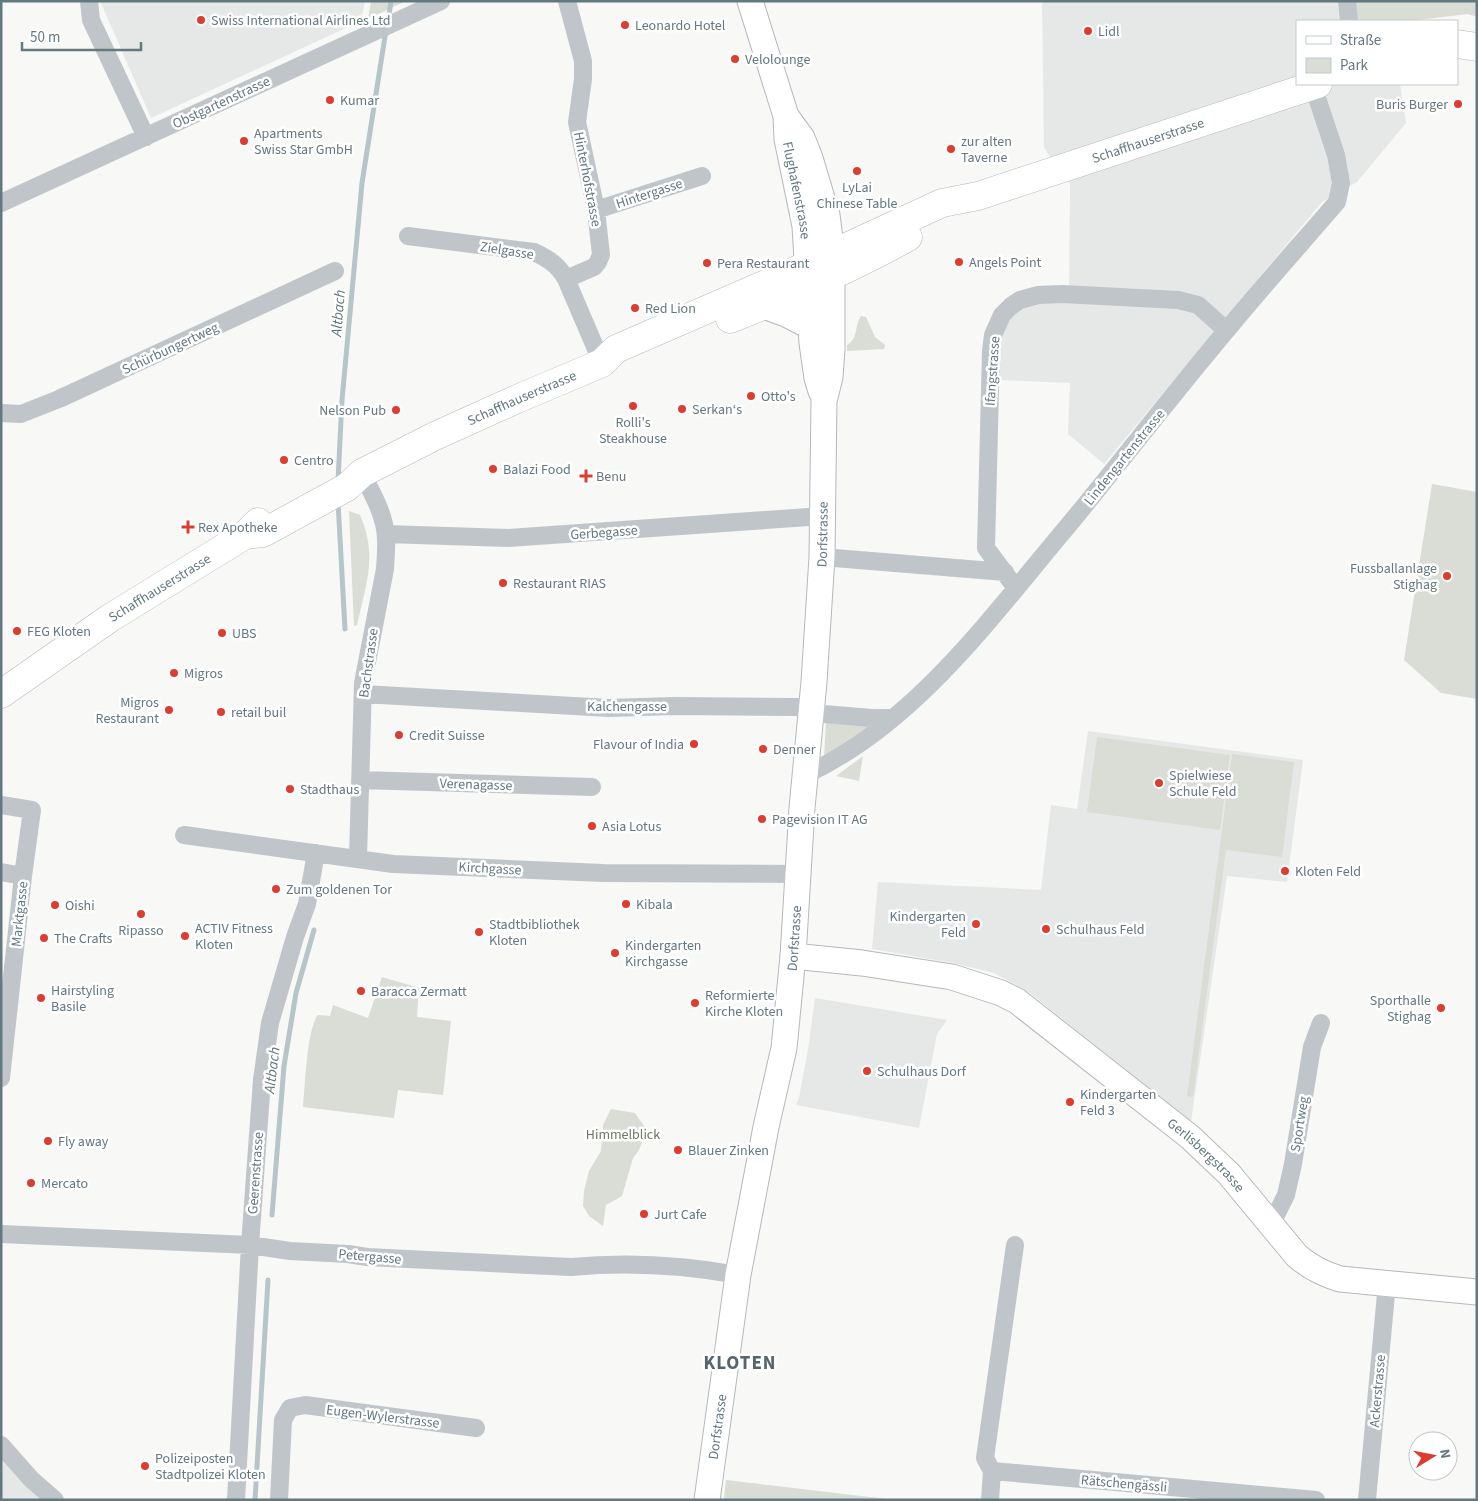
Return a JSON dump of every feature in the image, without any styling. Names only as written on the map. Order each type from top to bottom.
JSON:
[{"type":"main road","name":"Flughafenstrasse","points":[[750,1],[786,116],[786,139],[805,226],[808,275]]},
{"type":"main road","points":[[1458,44],[1477,47]]},
{"type":"main road","name":"Schaffhauserstrasse","points":[[1,694],[110,618],[245,535],[257,523],[344,483],[471,419],[602,363],[616,349],[833,264],[942,203],[978,196],[1315,85]]},
{"type":"main road","name":"Flughafenstrasse","points":[[786,116],[802,138],[810,158],[827,215],[833,264]]},
{"type":"main road","name":"Dorfstrasse","points":[[707,1500],[738,1275],[766,1128],[784,1048],[793,956],[822,557],[824,401],[831,368],[833,264]]},
{"type":"main road","name":"Schaffhauserstrasse","points":[[602,363],[620,363],[764,306],[808,275]]},
{"type":"main road","name":"Dorfstrasse","points":[[808,275],[811,327],[817,378],[824,401]]},
{"type":"main road","points":[[764,306],[786,314],[811,327]]},
{"type":"main road","name":"Gerlisbergstrasse","points":[[793,956],[862,963],[952,977],[1001,992],[1017,1001],[1177,1126],[1227,1172],[1297,1256],[1310,1267],[1323,1274],[1340,1279],[1477,1292]]},
{"type":"street","points":[[89,1],[92,20],[146,137]]},
{"type":"street","name":"Obstgartenstrasse","points":[[1,204],[441,1]]},
{"type":"street","name":"Hinterhofstrasse","points":[[566,279],[594,267],[601,255],[596,210],[577,122],[583,79],[582,60],[567,1]]},
{"type":"street","points":[[1347,1],[1349,20]]},
{"type":"street","name":"Lindengartenstrasse","points":[[805,775],[862,743],[943,671],[976,637],[1226,330],[1337,202],[1342,183],[1315,85]]},
{"type":"street","name":"Hintergasse","points":[[596,210],[702,176]]},
{"type":"street","name":"Zielgasse","points":[[408,236],[534,252],[547,258],[558,266],[566,279],[602,363]]},
{"type":"street","name":"Schürbungertweg","points":[[1,413],[21,414],[59,399],[335,271]]},
{"type":"street","name":"Ifangstrasse","points":[[1016,588],[986,548],[991,351],[993,335],[997,324],[1006,310],[1020,300],[1038,295],[1062,294],[1178,300],[1198,305],[1226,330]]},
{"type":"street","name":"Bachstrasse","points":[[344,483],[382,517],[386,534],[385,569],[367,660],[363,694],[358,858]]},
{"type":"street","name":"Gerbegasse","points":[[386,534],[508,538],[823,516]]},
{"type":"street","points":[[822,557],[1005,572]]},
{"type":"street","name":"Kalchengasse","points":[[363,694],[609,708],[673,706],[798,707],[824,714],[891,718]]},
{"type":"street","name":"Verenagasse","points":[[360,780],[592,787]]},
{"type":"street","name":"Marktgasse","points":[[1,805],[32,810],[1,1078]]},
{"type":"street","name":"Kirchgasse","points":[[184,835],[393,864],[604,873],[798,874]]},
{"type":"street","name":"Geerenstrasse","points":[[236,1500],[250,1245],[262,1080],[270,1023],[306,904],[316,853]]},
{"type":"street","points":[[1,872],[23,876]]},
{"type":"street","name":"Sportweg","points":[[1268,1221],[1276,1213],[1286,1194],[1293,1164],[1312,1047],[1321,1023]]},
{"type":"street","name":"Petergasse","points":[[1,1234],[250,1245],[290,1251],[348,1254],[367,1257],[571,1267],[600,1264],[706,1269],[738,1275]]},
{"type":"street","points":[[990,1500],[992,1471],[985,1458],[1015,1245]]},
{"type":"street","name":"Ackerstrasse","points":[[1367,1500],[1387,1283]]},
{"type":"street","name":"Eugen-Wylerstrasse","points":[[279,1500],[283,1420],[290,1408],[304,1405],[476,1428]]},
{"type":"street","points":[[1,1445],[31,1479],[55,1500]]},
{"type":"street","name":"Rätschengässli","points":[[992,1471],[1316,1500]]},
{"type":"shaded area","points":[[100,1],[365,1],[361,21],[151,118]]},
{"type":"shaded area","points":[[1042,1],[1347,1],[1349,20],[1296,20],[1296,85],[1400,85],[1406,123],[1357,182],[1322,202],[1104,464],[1068,434],[1070,383],[998,380],[1001,334],[1009,317],[1033,302],[1069,301],[1070,184],[1044,148]]},
{"type":"shaded area","name":"Schulhaus Feld","points":[[1088,731],[1303,760],[1287,882],[1227,876],[1191,1122],[1030,993],[994,973],[953,963],[872,949],[878,882],[1041,890],[1051,805],[1077,809]]},
{"type":"shaded area","name":"Schulhaus Dorf","points":[[815,998],[947,1020],[937,1034],[919,1128],[796,1105],[809,1043]]},
{"type":"shaded area","points":[[1,1445],[55,1500],[1,1500]]},
{"type":"green space","points":[[371,1],[406,1],[368,19]]},
{"type":"green space","points":[[1356,1],[1477,1],[1477,17],[1468,14],[1417,20],[1357,20]]},
{"type":"green space","points":[[861,316],[866,317],[875,337],[885,345],[884,349],[847,351],[847,345],[855,335]]},
{"type":"green space","name":"Fussballanlage Stighag","points":[[1432,484],[1477,492],[1477,699],[1441,693],[1404,660]]},
{"type":"green space","points":[[349,511],[360,515],[368,544],[369,557],[367,583],[357,625],[354,626]]},
{"type":"green space","points":[[826,721],[871,725],[824,758]]},
{"type":"green space","name":"Spielwiese Schule Feld","points":[[1097,737],[1230,755],[1220,830],[1087,812]]},
{"type":"green space","points":[[1232,754],[1294,762],[1282,857],[1226,850],[1193,1097],[1187,1096]]},
{"type":"green space","points":[[863,756],[859,781],[836,776]]},
{"type":"green space","points":[[382,977],[419,988],[417,1017],[451,1021],[443,1095],[398,1090],[394,1118],[303,1107],[309,1044],[314,1022],[318,1015],[330,1016],[333,1005],[368,1018]]},
{"type":"green space","name":"Himmelblick","points":[[611,1109],[635,1113],[647,1130],[639,1150],[633,1158],[622,1196],[606,1205],[603,1226],[589,1216],[583,1206],[584,1191],[589,1171],[601,1151],[603,1125]]},
{"type":"green space","points":[[726,1480],[895,1500],[724,1500]]},
{"type":"waterway","name":"Altbach","points":[[388,22],[391,1]]},
{"type":"waterway","name":"Altbach","points":[[338,481],[342,400],[362,183],[386,30]]},
{"type":"waterway","name":"Altbach","points":[[338,502],[345,629]]},
{"type":"waterway","name":"Altbach","points":[[272,1215],[284,1066],[296,993],[314,930]]},
{"type":"waterway","name":"Altbach","points":[[255,1500],[268,1280]]},
{"type":"place","name":"Swiss International Airlines Ltd","points":[[201,20]]},
{"type":"place","name":"Leonardo Hotel","points":[[625,25]]},
{"type":"place","name":"Lidl","points":[[1088,31]]},
{"type":"place","name":"Velolounge","points":[[735,59]]},
{"type":"place","name":"Kumar","points":[[330,100]]},
{"type":"place","name":"Buris Burger","points":[[1458,104]]},
{"type":"place","name":"Apartments Swiss Star GmbH","points":[[244,141]]},
{"type":"place","name":"zur alten Taverne","points":[[951,149]]},
{"type":"place","name":"LyLai Chinese Table","points":[[857,171]]},
{"type":"place","name":"Angels Point","points":[[959,262]]},
{"type":"place","name":"Pera Restaurant","points":[[707,263]]},
{"type":"place","name":"Red Lion","points":[[635,308]]},
{"type":"place","name":"Otto's","points":[[751,396]]},
{"type":"place","name":"Rolli's Steakhouse","points":[[633,406]]},
{"type":"place","name":"Serkan‘s","points":[[682,409]]},
{"type":"place","name":"Nelson Pub","points":[[396,410]]},
{"type":"place","name":"Centro","points":[[284,460]]},
{"type":"place","name":"Balazi Food","points":[[493,469]]},
{"type":"place","name":"Benu","points":[[586,476]]},
{"type":"place","name":"Rex Apotheke","points":[[188,527]]},
{"type":"place","name":"Fussballanlage Stighag","points":[[1447,576]]},
{"type":"place","name":"Restaurant RIAS","points":[[503,583]]},
{"type":"place","name":"FEG Kloten","points":[[17,631]]},
{"type":"place","name":"UBS","points":[[222,633]]},
{"type":"place","name":"Migros","points":[[174,673]]},
{"type":"place","name":"Migros Restaurant","points":[[169,710]]},
{"type":"place","name":"retail buil","points":[[221,712]]},
{"type":"place","name":"Credit Suisse","points":[[399,735]]},
{"type":"place","name":"Flavour of India","points":[[694,744]]},
{"type":"place","name":"Denner","points":[[763,749]]},
{"type":"place","name":"Spielwiese Schule Feld","points":[[1159,783]]},
{"type":"place","name":"Stadthaus","points":[[290,789]]},
{"type":"place","name":"Pagevision IT AG","points":[[762,819]]},
{"type":"place","name":"Asia Lotus","points":[[592,826]]},
{"type":"place","name":"Kloten Feld","points":[[1285,871]]},
{"type":"place","name":"Zum goldenen Tor","points":[[276,889]]},
{"type":"place","name":"Kibala","points":[[626,904]]},
{"type":"place","name":"Oishi","points":[[55,905]]},
{"type":"place","name":"Ripasso","points":[[141,914]]},
{"type":"place","name":"Kindergarten Feld","points":[[976,924]]},
{"type":"place","name":"Schulhaus Feld","points":[[1046,929]]},
{"type":"place","name":"Stadtbibliothek Kloten","points":[[479,932]]},
{"type":"place","name":"ACTIV Fitness Kloten","points":[[185,936]]},
{"type":"place","name":"The Crafts","points":[[44,938]]},
{"type":"place","name":"Kindergarten Kirchgasse","points":[[615,953]]},
{"type":"place","name":"Baracca Zermatt","points":[[361,991]]},
{"type":"place","name":"Hairstyling Basile","points":[[41,998]]},
{"type":"place","name":"Reformierte Kirche Kloten","points":[[695,1003]]},
{"type":"place","name":"Sporthalle Stighag","points":[[1441,1008]]},
{"type":"place","name":"Schulhaus Dorf","points":[[867,1071]]},
{"type":"place","name":"Kindergarten Feld 3","points":[[1070,1102]]},
{"type":"place","name":"Fly away","points":[[48,1141]]},
{"type":"place","name":"Blauer Zinken","points":[[678,1150]]},
{"type":"place","name":"Mercato","points":[[31,1183]]},
{"type":"place","name":"Jurt Cafe","points":[[644,1214]]},
{"type":"place","name":"Polizeiposten Stadtpolizei Kloten","points":[[145,1466]]},
{"type":"district","name":"KLOTEN","points":[[740,1362]]}]
